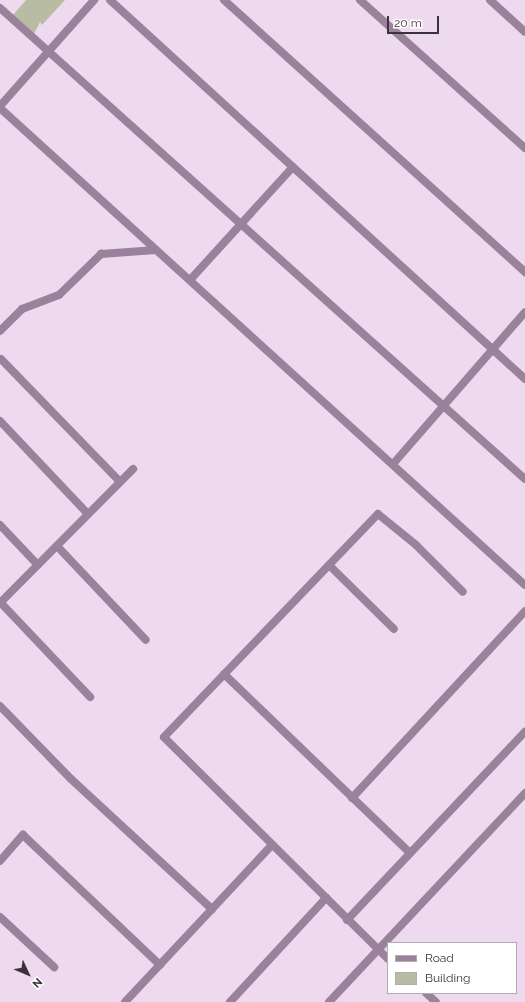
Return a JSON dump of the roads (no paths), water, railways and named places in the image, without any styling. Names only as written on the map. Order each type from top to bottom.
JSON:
[{"type":"street","points":[[94,0],[0,107],[525,585]]},
{"type":"street","points":[[110,0],[525,379]]},
{"type":"street","points":[[224,0],[525,272]]},
{"type":"street","points":[[360,0],[525,148]]},
{"type":"street","points":[[490,0],[525,32]]},
{"type":"street","points":[[0,8],[525,479]]},
{"type":"street","points":[[190,280],[293,167]]},
{"type":"street","points":[[0,331],[22,309],[59,295],[101,254],[156,250]]},
{"type":"street","points":[[392,464],[525,312]]},
{"type":"street","points":[[1,360],[120,482]]},
{"type":"street","points":[[0,421],[88,514]]},
{"type":"street","points":[[90,698],[0,603],[133,469]]},
{"type":"street","points":[[387,958],[164,737],[378,514],[416,545],[463,592]]},
{"type":"street","points":[[0,525],[38,565]]},
{"type":"street","points":[[57,546],[146,640]]},
{"type":"street","points":[[329,565],[394,629]]},
{"type":"street","points":[[352,798],[525,611]]},
{"type":"street","points":[[224,674],[410,853]]},
{"type":"street","points":[[0,706],[71,779],[212,909]]},
{"type":"street","points":[[347,920],[525,732]]},
{"type":"street","points":[[387,942],[525,793]]},
{"type":"street","points":[[0,861],[23,835],[160,965]]},
{"type":"street","points":[[126,1002],[272,845]]},
{"type":"street","points":[[230,1002],[326,898]]},
{"type":"street","points":[[0,917],[54,967]]},
{"type":"street","points":[[329,1002],[387,942]]},
{"type":"street","points":[[427,994],[436,1002]]}]
